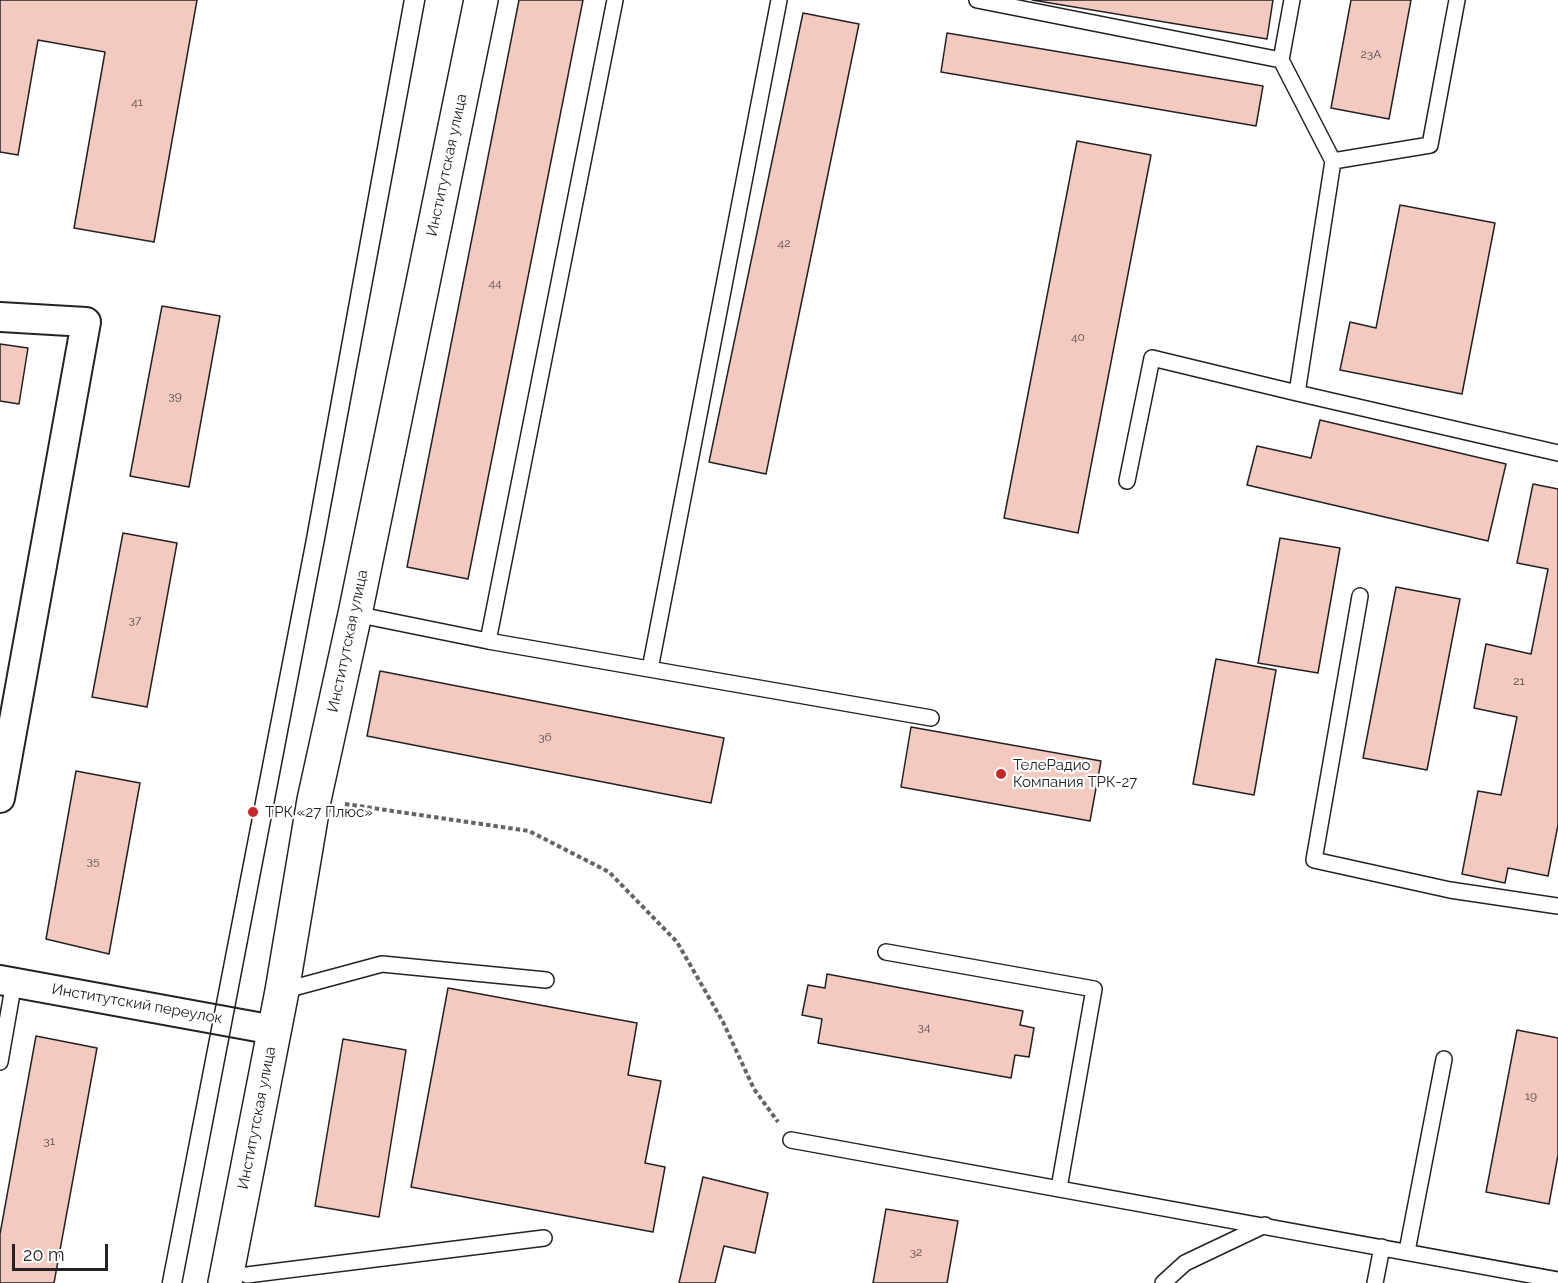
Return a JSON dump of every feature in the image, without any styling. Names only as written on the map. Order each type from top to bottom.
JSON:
[{"type":"main road","name":"Институтская улица","points":[[240,1276],[274,1030],[314,800],[355,614],[481,0]]},
{"type":"street","points":[[0,317],[86,322],[0,798]]},
{"type":"street","name":"Институтский переулок","points":[[7,981],[274,1030]]},
{"type":"lane","points":[[488,641],[615,0]]},
{"type":"lane","points":[[650,669],[779,0]]},
{"type":"lane","points":[[977,0],[1281,60]]},
{"type":"lane","points":[[1292,0],[1281,60],[1333,161],[1297,393]]},
{"type":"lane","points":[[1333,161],[1430,145],[1457,0]]},
{"type":"lane","points":[[1127,482],[1152,358],[1558,453]]},
{"type":"lane","points":[[1360,596],[1314,860],[1450,890],[1558,906]]},
{"type":"lane","points":[[355,614],[488,641],[931,718]]},
{"type":"lane","points":[[886,952],[1094,989],[1059,1188]]},
{"type":"lane","points":[[282,991],[382,964],[546,980]]},
{"type":"lane","points":[[0,1062],[7,981]]},
{"type":"lane","points":[[1407,1251],[1444,1059]]},
{"type":"lane","points":[[791,1140],[1558,1280]]},
{"type":"lane","points":[[1163,1283],[1185,1263],[1265,1225]]},
{"type":"lane","points":[[240,1276],[360,1263],[544,1238]]},
{"type":"lane","points":[[1376,1283],[1382,1247]]},
{"type":"path","points":[[314,800],[529,831],[609,872],[677,942],[723,1022],[754,1089],[791,1140]]},
{"type":"building","points":[[0,0],[197,0],[154,242],[74,228],[105,52],[38,40],[18,155],[0,152]]},
{"type":"building","points":[[519,0],[583,0],[468,579],[407,567]]},
{"type":"building","points":[[1032,0],[1273,0],[1267,39]]},
{"type":"building","points":[[1351,0],[1411,0],[1389,119],[1331,108]]},
{"type":"building","points":[[803,13],[859,24],[766,474],[709,462]]},
{"type":"building","points":[[947,33],[1263,86],[1256,126],[941,72]]},
{"type":"building","points":[[1077,141],[1151,155],[1078,533],[1004,518]]},
{"type":"building","points":[[1400,205],[1495,223],[1462,394],[1340,370],[1350,322],[1376,328]]},
{"type":"building","points":[[162,306],[220,316],[189,487],[130,476]]},
{"type":"building","points":[[0,344],[28,348],[19,404],[0,401]]},
{"type":"building","points":[[1320,420],[1506,464],[1488,541],[1247,485],[1257,446],[1311,458]]},
{"type":"building","points":[[1533,484],[1558,489],[1558,825],[1548,876],[1508,868],[1505,883],[1462,874],[1478,791],[1501,795],[1517,717],[1474,708],[1486,644],[1531,654],[1548,569],[1517,563]]},
{"type":"building","points":[[123,533],[177,543],[147,707],[92,697]]},
{"type":"building","points":[[1280,538],[1340,548],[1318,673],[1258,663]]},
{"type":"building","points":[[1396,587],[1460,599],[1427,770],[1363,758]]},
{"type":"building","points":[[1216,659],[1276,670],[1254,795],[1193,784]]},
{"type":"building","points":[[380,671],[724,738],[711,803],[367,736]]},
{"type":"building","name":"ТелеРадио Компания ТРК-27","points":[[911,727],[1101,761],[1090,821],[901,787]]},
{"type":"building","points":[[76,771],[140,783],[109,954],[46,939]]},
{"type":"building","points":[[827,974],[1023,1011],[1020,1025],[1034,1028],[1029,1057],[1015,1055],[1011,1078],[818,1043],[822,1019],[802,1015],[808,985],[825,988]]},
{"type":"building","points":[[448,988],[637,1023],[628,1075],[661,1081],[645,1163],[665,1167],[653,1232],[411,1187]]},
{"type":"building","points":[[1517,1030],[1558,1038],[1558,1155],[1549,1204],[1486,1192]]},
{"type":"building","points":[[36,1036],[97,1048],[54,1283],[0,1283],[0,1234]]},
{"type":"building","points":[[343,1039],[406,1050],[379,1217],[315,1206]]},
{"type":"building","points":[[703,1177],[768,1193],[755,1253],[724,1246],[715,1283],[679,1283]]},
{"type":"building","points":[[886,1209],[958,1221],[947,1283],[873,1283]]},
{"type":"tram line","points":[[162,1283],[306,540],[404,0]]},
{"type":"tram line","points":[[182,1283],[324,543],[425,0]]},
{"type":"place","name":"ТелеРадио Компания ТРК-27","points":[[1001,774]]},
{"type":"place","name":"ТРК «27 Плюс»","points":[[253,812]]}]
